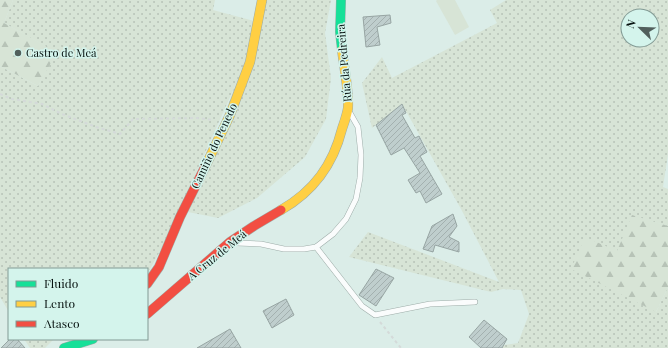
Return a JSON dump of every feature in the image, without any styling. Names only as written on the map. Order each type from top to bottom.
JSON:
[{"type":"street","name":"Camiño do Penedo","points":[[148,283],[159,267],[180,217],[230,115],[250,62],[262,0]]},
{"type":"street","name":"Rúa da Pedreira","points":[[292,204],[310,189],[327,168],[339,142],[348,109],[348,90],[340,32],[341,0]]},
{"type":"street","name":"A Cruz de Meá","points":[[148,313],[230,242],[292,204]]},
{"type":"street","points":[[64,348],[89,340]]},
{"type":"lane","points":[[230,242],[260,244],[284,249],[304,249],[316,247],[333,234],[342,224],[356,199],[362,155],[358,128],[348,109]]},
{"type":"lane","points":[[316,247],[362,306],[375,315],[430,304],[475,302]]},
{"type":"path","points":[[0,94],[42,104],[62,114],[120,134],[133,119],[197,118],[211,120],[225,125]]},
{"type":"path","points":[[375,315],[402,348]]},
{"type":"green space","points":[[0,0],[13,0],[4,23],[57,52],[38,86],[0,66]]},
{"type":"green space","points":[[13,0],[215,0],[213,10],[254,21],[245,64],[163,246],[148,272],[148,268],[8,268],[8,310],[0,297],[0,66],[38,86],[56,52],[4,23]]},
{"type":"green space","points":[[267,0],[331,0],[325,33],[331,78],[326,119],[305,157],[257,198],[218,218],[188,212]]},
{"type":"green space","points":[[455,0],[469,27],[455,35],[436,1]]},
{"type":"green space","points":[[506,0],[668,0],[668,154],[663,187],[668,189],[668,226],[632,216],[656,312],[668,287],[668,348],[502,348],[504,345],[518,343],[529,314],[521,290],[503,289],[491,292],[349,257],[368,232],[499,282],[461,209],[402,104],[372,128],[362,83],[382,57],[392,78],[497,23],[490,10]]},
{"type":"green space","points":[[632,215],[668,226],[668,287],[656,312],[571,269],[585,237],[617,251]]},
{"type":"green space","points":[[25,340],[53,340],[45,348],[30,348]]},
{"type":"building","points":[[390,15],[391,23],[377,27],[380,45],[366,47],[363,17]]},
{"type":"building","points":[[402,104],[406,113],[402,115],[415,138],[419,136],[427,152],[420,156],[442,194],[426,203],[420,191],[416,193],[408,180],[420,173],[404,148],[391,155],[376,125]]},
{"type":"building","points":[[453,214],[457,226],[449,237],[459,242],[459,252],[435,245],[433,252],[423,249],[432,226]]},
{"type":"building","points":[[376,269],[394,278],[376,306],[359,295]]},
{"type":"building","points":[[286,299],[294,315],[272,328],[263,311]]},
{"type":"building","points":[[484,320],[507,339],[502,348],[481,348],[469,337]]},
{"type":"building","points":[[230,329],[241,348],[197,348]]},
{"type":"building","points":[[9,340],[18,340],[25,348],[1,348]]},
{"type":"traffic: fast","points":[[341,0],[340,32],[342,50]]},
{"type":"traffic: fast","points":[[64,348],[90,340]]},
{"type":"traffic: slow","points":[[205,167],[230,115],[250,62],[262,0]]},
{"type":"traffic: slow","points":[[281,210],[293,203],[312,186],[327,165],[338,142],[348,108],[342,50]]},
{"type":"traffic: jam","points":[[148,283],[159,267],[180,217],[205,167]]},
{"type":"traffic: jam","points":[[148,313],[230,242],[281,210]]},
{"type":"place","name":"Castro de Meá","points":[[18,53]]}]
